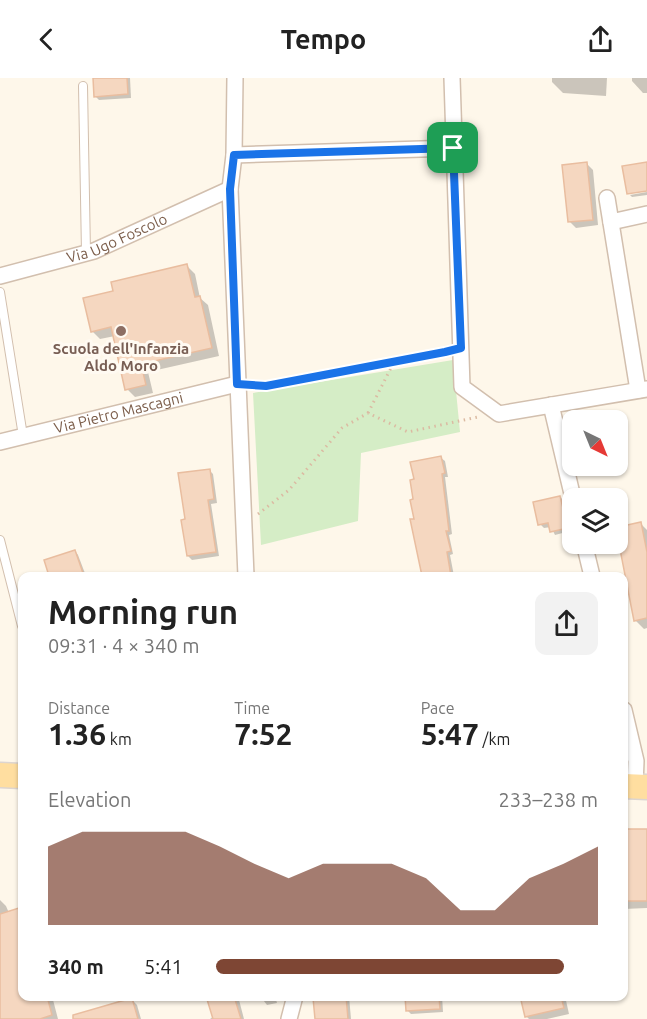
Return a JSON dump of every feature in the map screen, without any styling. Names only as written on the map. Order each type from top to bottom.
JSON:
[{"type":"main road","points":[[0,775],[18,776]]},
{"type":"street","points":[[235,78],[234,155],[230,189],[246,572]]},
{"type":"street","points":[[452,78],[462,387],[499,414],[642,389],[607,198]]},
{"type":"street","points":[[234,155],[453,148]]},
{"type":"street","name":"Via Ugo Foscolo","points":[[0,276],[86,253],[230,189]]},
{"type":"street","points":[[611,222],[647,214]]},
{"type":"street","name":"Via Pietro Mascagni","points":[[0,442],[237,384]]},
{"type":"street","points":[[550,405],[571,488]]},
{"type":"street","points":[[587,554],[591,572]]},
{"type":"street","points":[[628,727],[636,760],[635,786]]},
{"type":"street","points":[[289,1019],[294,1001]]},
{"type":"lane","points":[[82,86],[86,253]]},
{"type":"lane","points":[[0,292],[24,436]]},
{"type":"lane","points":[[0,540],[18,610]]},
{"type":"path","points":[[237,384],[266,386],[461,348]]},
{"type":"path","points":[[256,515],[289,490],[342,428],[368,413],[394,362]]},
{"type":"path","points":[[368,413],[408,432],[499,414]]},
{"type":"green space","points":[[453,360],[460,432],[361,453],[358,521],[261,545],[253,393]]},
{"type":"building","points":[[93,78],[127,78],[128,94],[94,97]]},
{"type":"building","points":[[587,162],[593,220],[568,222],[562,165]]},
{"type":"building","points":[[647,162],[647,191],[627,194],[622,166]]},
{"type":"building","points":[[187,264],[195,297],[200,296],[212,348],[141,364],[146,385],[125,390],[111,327],[91,332],[83,298],[113,291],[111,282]]},
{"type":"building","points":[[441,456],[445,473],[442,474],[449,531],[446,531],[451,551],[447,552],[450,572],[421,572],[410,519],[414,519],[410,500],[413,499],[410,480],[414,479],[410,462]]},
{"type":"building","points":[[210,469],[214,499],[208,500],[216,552],[187,556],[181,520],[185,519],[178,473]]},
{"type":"building","points":[[560,496],[562,529],[550,532],[548,523],[538,525],[533,502]]},
{"type":"building","points":[[641,522],[647,552],[647,618],[634,621],[628,590],[628,572],[624,572],[621,554],[628,554],[628,525]]},
{"type":"building","points":[[75,550],[83,572],[48,572],[44,560]]},
{"type":"building","points":[[628,829],[647,829],[647,901],[628,901]]},
{"type":"building","points":[[18,908],[18,1001],[48,1001],[52,1015],[40,1019],[0,1019],[0,914]]},
{"type":"building","points":[[122,1001],[133,1001],[138,1019],[73,1019],[73,1015]]},
{"type":"building","points":[[208,1001],[236,1001],[241,1019],[213,1019]]},
{"type":"building","points":[[313,1001],[346,1001],[348,1019],[315,1019]]},
{"type":"building","points":[[405,1001],[439,1001],[440,1009],[406,1011]]},
{"type":"building","points":[[521,1001],[562,1001],[564,1008],[525,1017]]},
{"type":"place","name":"Scuola dell'Infanzia Aldo Moro","points":[[121,331]]},
{"type":"route","points":[[453,148],[461,348],[266,386],[237,384],[230,189],[234,155],[453,148]]}]
